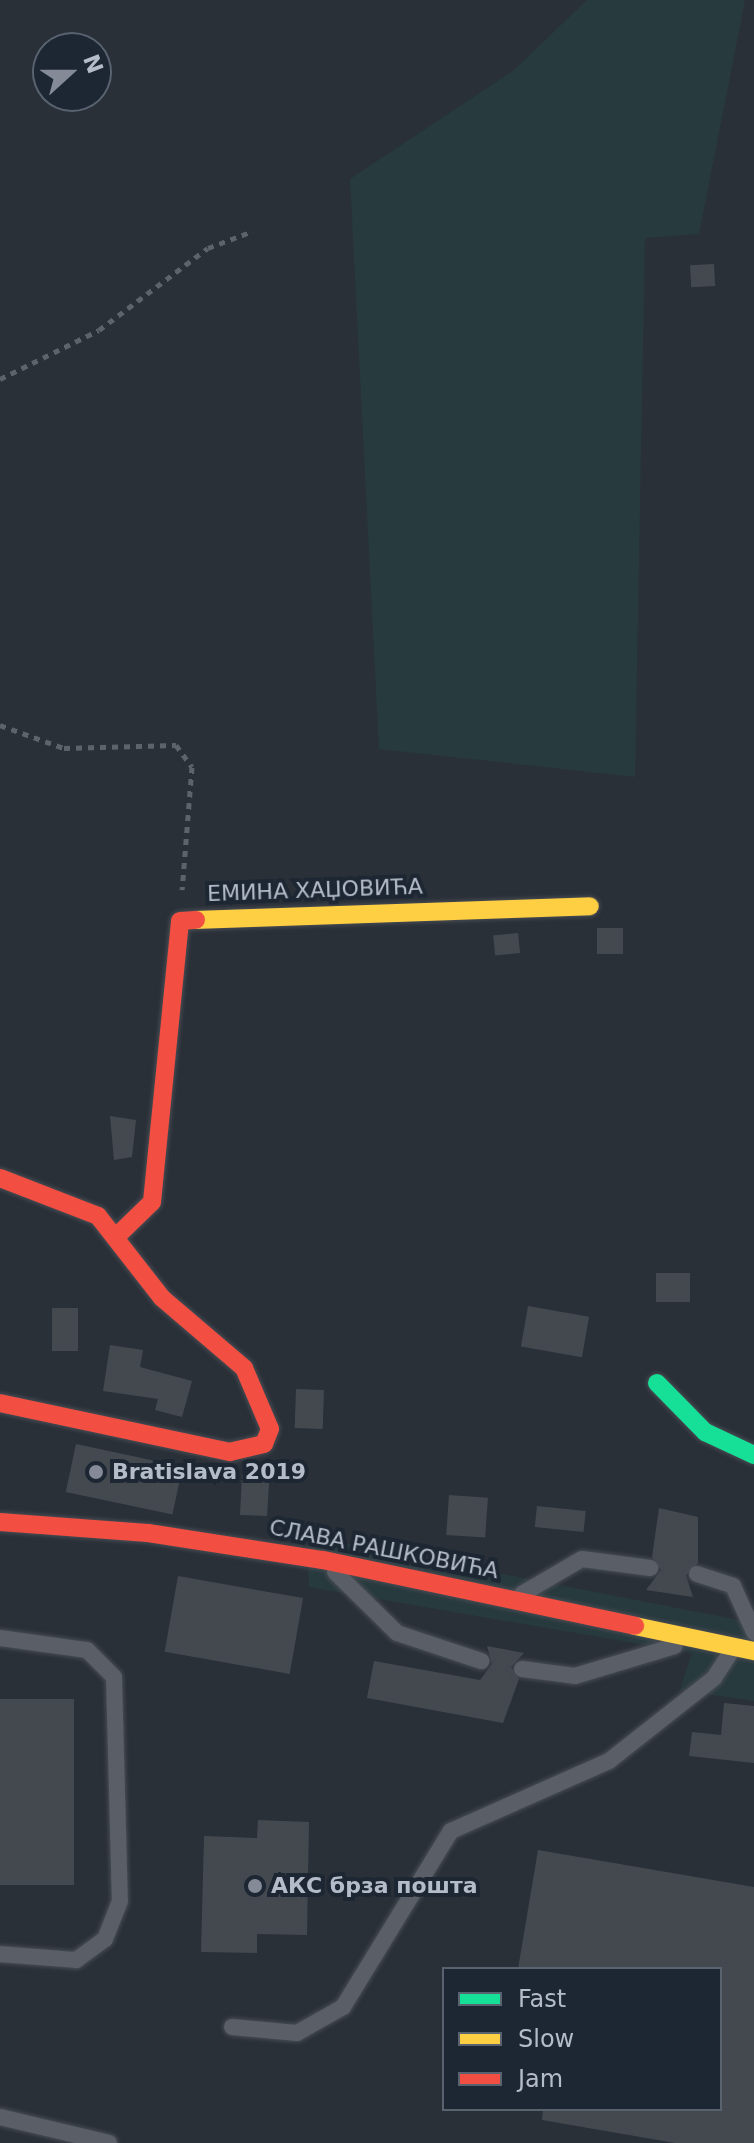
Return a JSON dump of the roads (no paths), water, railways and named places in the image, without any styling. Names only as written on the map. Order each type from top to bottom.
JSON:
[{"type":"street","name":"ЕМИНА ХАЏОВИЋА","points":[[118,1235],[152,1202],[180,921],[590,906]]},
{"type":"street","points":[[0,1178],[98,1216],[135,1256],[162,1298],[244,1368],[267,1417],[264,1444],[230,1452],[0,1403]]},
{"type":"street","points":[[657,1383],[705,1432],[754,1455]]},
{"type":"street","name":"СЛАВА РАШКОВИЋА","points":[[0,1522],[148,1533],[323,1560],[701,1637],[754,1651]]},
{"type":"lane","points":[[513,1599],[582,1559],[650,1568]]},
{"type":"lane","points":[[323,1560],[397,1633],[481,1661]]},
{"type":"lane","points":[[697,1574],[733,1586],[754,1632]]},
{"type":"lane","points":[[522,1669],[575,1676],[701,1637]]},
{"type":"lane","points":[[0,1638],[87,1650],[114,1677],[120,1901],[105,1939],[76,1960],[0,1954]]},
{"type":"lane","points":[[232,2027],[297,2033],[343,2007],[451,1831],[609,1761],[714,1678],[735,1645]]},
{"type":"lane","points":[[0,2117],[109,2143]]},
{"type":"place","name":"Bratislava 2019","points":[[96,1472]]},
{"type":"place","name":"АКС брза пошта","points":[[255,1886]]}]
